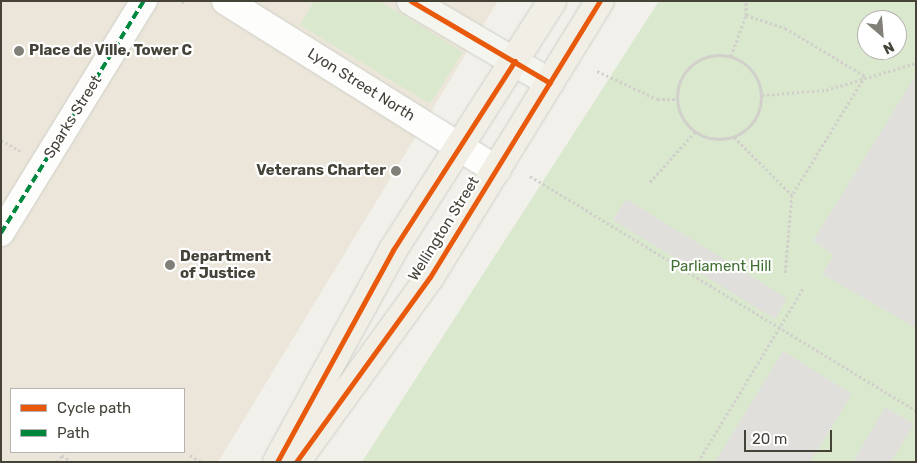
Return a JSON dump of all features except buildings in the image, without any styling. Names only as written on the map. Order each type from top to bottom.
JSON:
[{"type":"main road","points":[[411,1],[550,83]]},
{"type":"main road","name":"Wellington Street","points":[[277,462],[393,250],[552,1]]},
{"type":"main road","name":"Wellington Street","points":[[296,462],[430,277],[600,1]]},
{"type":"street","name":"Sparks Street","points":[[1,232],[144,1]]},
{"type":"street","name":"Lyon Street North","points":[[226,1],[496,170]]},
{"type":"path","points":[[731,56],[746,15],[746,1]]},
{"type":"path","points":[[746,15],[785,28],[865,76]]},
{"type":"path","points":[[731,56],[753,70],[762,95],[755,120],[734,137],[708,138],[696,132],[679,112],[677,99],[678,86],[693,64],[705,57],[731,56]]},
{"type":"path","points":[[762,95],[826,90],[865,76],[916,63]]},
{"type":"path","points":[[597,71],[657,99],[677,99]]},
{"type":"path","points":[[785,275],[792,195],[865,76]]},
{"type":"path","points":[[650,182],[696,132]]},
{"type":"path","points":[[734,137],[792,195]]},
{"type":"path","points":[[1,140],[16,149]]},
{"type":"path","points":[[530,176],[778,329],[916,411]]},
{"type":"path","points":[[698,462],[804,287]]},
{"type":"path","points":[[57,462],[62,455],[72,462]]},
{"type":"path","points":[[190,455],[200,462]]},
{"type":"shaded area","points":[[1,1],[498,1],[218,462],[1,462]]},
{"type":"shaded area","points":[[916,75],[916,328],[822,274],[834,255],[813,241]]},
{"type":"shaded area","points":[[626,199],[787,298],[775,319],[613,220]]},
{"type":"shaded area","points":[[783,351],[852,394],[810,462],[715,462]]},
{"type":"shaded area","points":[[885,407],[914,424],[891,462],[853,462]]},
{"type":"green space","points":[[314,1],[380,1],[463,52],[430,104],[300,25]]},
{"type":"green space","name":"Parliament Hill","points":[[659,1],[916,1],[916,462],[362,462]]},
{"type":"marked path","points":[[1,233],[144,1]]},
{"type":"cycle path","points":[[411,1],[550,83]]},
{"type":"cycle path","points":[[296,462],[430,277],[600,1]]},
{"type":"cycle path","points":[[277,462],[393,250],[515,61]]},
{"type":"place","name":"Place de Ville, Tower C","points":[[19,51]]},
{"type":"place","name":"Veterans Charter","points":[[396,171]]},
{"type":"place","name":"Department of Justice","points":[[170,265]]}]
